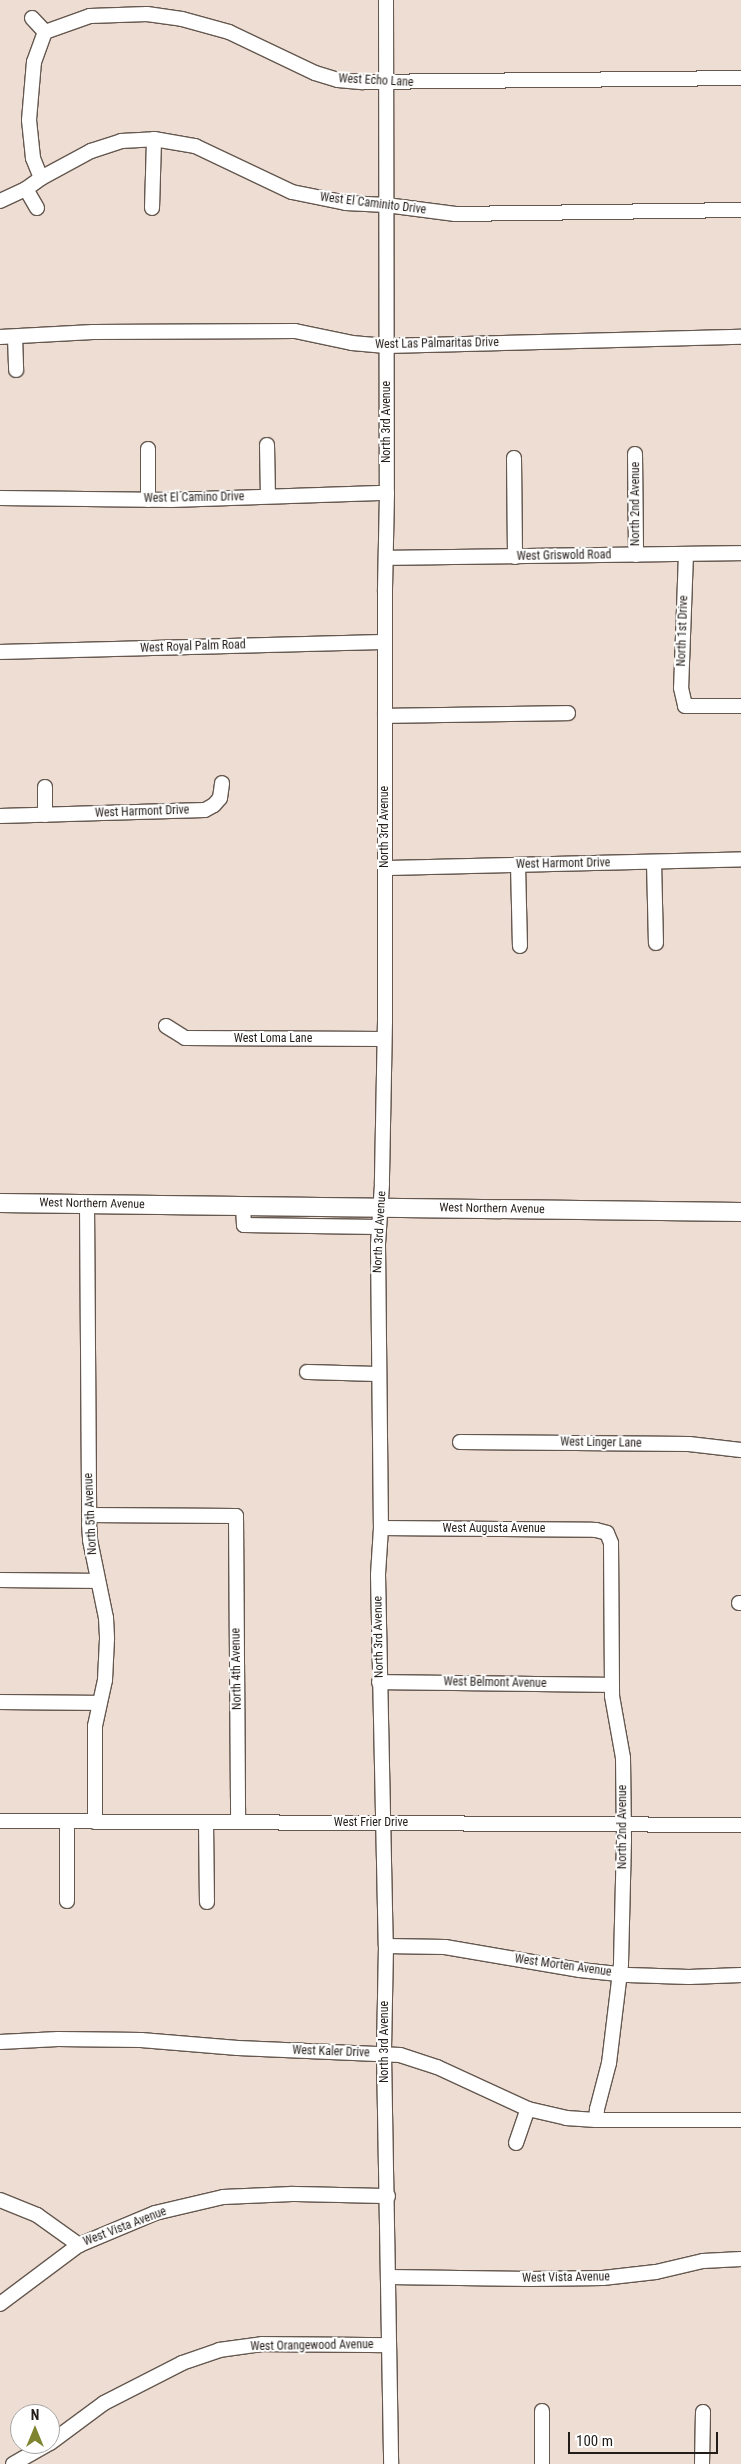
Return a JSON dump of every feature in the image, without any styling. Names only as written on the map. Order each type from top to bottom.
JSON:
[{"type":"main road","name":"West Northern Avenue","points":[[0,1203],[741,1212]]},
{"type":"street","name":"North 3rd Avenue","points":[[386,0],[387,493],[384,1040],[379,1227],[378,1374],[381,1528],[378,1575],[386,1946],[384,2054],[388,2196],[391,2464]]},
{"type":"street","name":"West Echo Lane","points":[[45,32],[90,16],[147,14],[182,19],[228,32],[314,73],[338,80],[386,83],[741,78]]},
{"type":"street","points":[[32,18],[45,32],[34,62],[29,120],[33,158],[41,178]]},
{"type":"street","points":[[152,208],[154,139]]},
{"type":"street","name":"West El Caminito Drive","points":[[0,201],[26,190],[41,178],[92,151],[122,141],[154,139],[195,146],[292,192],[346,203],[386,205],[455,214],[741,210]]},
{"type":"street","points":[[26,190],[37,208]]},
{"type":"street","name":"West Las Palmaritas Drive","points":[[0,337],[93,332],[295,330],[352,343],[386,346],[741,337]]},
{"type":"street","points":[[15,337],[16,370]]},
{"type":"street","points":[[268,445],[268,496]]},
{"type":"street","name":"West El Camino Drive","points":[[148,449],[148,500]]},
{"type":"street","name":"North 2nd Avenue","points":[[635,454],[636,555]]},
{"type":"street","points":[[514,458],[515,557]]},
{"type":"street","name":"West El Camino Drive","points":[[0,498],[148,500],[387,493]]},
{"type":"street","name":"West Griswold Road","points":[[386,558],[741,553]]},
{"type":"street","name":"North 1st Drive","points":[[686,554],[681,688],[686,706],[741,706]]},
{"type":"street","name":"West Royal Palm Road","points":[[0,652],[385,642]]},
{"type":"street","points":[[385,716],[568,712]]},
{"type":"street","name":"West Harmont Drive","points":[[0,816],[205,810],[214,805],[220,798],[222,783]]},
{"type":"street","points":[[45,787],[45,814]]},
{"type":"street","name":"West Harmont Drive","points":[[385,868],[741,859]]},
{"type":"street","points":[[654,862],[656,943]]},
{"type":"street","points":[[518,865],[520,946]]},
{"type":"street","name":"West Loma Lane","points":[[166,1026],[185,1038],[384,1040]]},
{"type":"street","name":"North 5th Avenue","points":[[87,1204],[90,1540],[106,1618],[107,1639],[105,1680],[99,1703],[94,1740],[94,1822]]},
{"type":"street","points":[[243,1206],[244,1224],[379,1227]]},
{"type":"street","points":[[307,1372],[378,1374]]},
{"type":"street","name":"West Linger Lane","points":[[460,1442],[688,1444],[741,1450]]},
{"type":"street","name":"North 4th Avenue","points":[[89,1515],[236,1516],[238,1822]]},
{"type":"street","name":"West Augusta Avenue","points":[[381,1528],[596,1530],[607,1533]]},
{"type":"street","name":"North 2nd Avenue","points":[[596,2120],[596,2109],[609,2063],[620,1974],[624,1824],[623,1758],[614,1715],[611,1685],[612,1543],[607,1533]]},
{"type":"street","points":[[0,1580],[98,1581]]},
{"type":"street","name":"West Belmont Avenue","points":[[380,1682],[611,1685]]},
{"type":"street","points":[[0,1702],[99,1703]]},
{"type":"street","name":"West Frier Drive","points":[[0,1821],[741,1825]]},
{"type":"street","points":[[67,1822],[67,1901]]},
{"type":"street","points":[[206,1822],[207,1902]]},
{"type":"street","name":"West Morten Avenue","points":[[386,1946],[445,1947],[620,1974],[661,1977],[741,1975]]},
{"type":"street","name":"West Kaler Drive","points":[[0,2042],[58,2039],[141,2040],[238,2048],[400,2055],[437,2067],[528,2109],[566,2118],[596,2120],[741,2120]]},
{"type":"street","points":[[516,2143],[528,2109]]},
{"type":"street","name":"West Vista Avenue","points":[[0,2304],[79,2245],[155,2213],[223,2197],[292,2194],[388,2196]]},
{"type":"street","points":[[0,2200],[37,2215],[79,2245]]},
{"type":"street","name":"West Vista Avenue","points":[[389,2276],[530,2279],[603,2278],[656,2272],[703,2261],[741,2259]]},
{"type":"street","name":"West Orangewood Avenue","points":[[60,2435],[112,2398],[182,2363],[220,2350],[262,2344],[389,2345]]},
{"type":"street","points":[[542,2411],[542,2464]]},
{"type":"street","points":[[702,2464],[703,2412]]},
{"type":"street","name":"West Orangewood Avenue","points":[[13,2464],[30,2454]]}]
